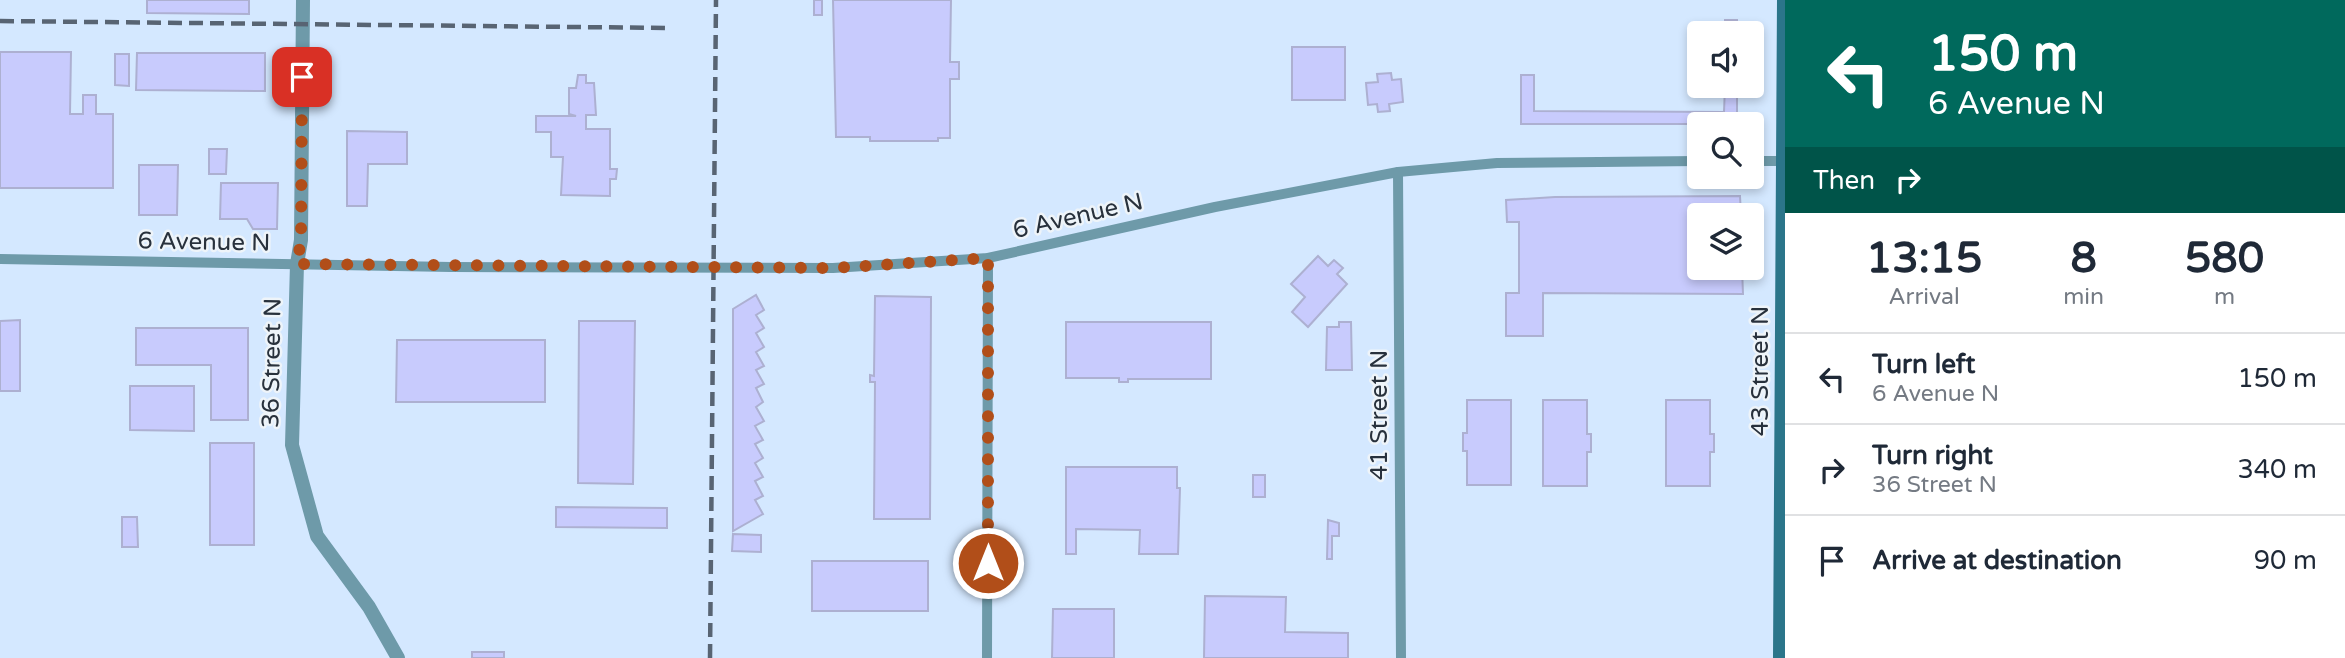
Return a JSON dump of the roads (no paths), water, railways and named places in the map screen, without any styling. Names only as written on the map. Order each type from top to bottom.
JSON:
[{"type":"main road","name":"43 Street N","points":[[1782,658],[1785,0]]},
{"type":"street","name":"36 Street N","points":[[303,0],[301,240],[297,264],[292,445],[317,536],[369,607],[398,658]]},
{"type":"street","name":"6 Avenue N","points":[[0,259],[833,268],[988,258],[1215,207],[1398,172],[1497,163],[1687,161]]},
{"type":"street","points":[[1764,161],[1785,162]]},
{"type":"street","name":"41 Street N","points":[[1398,172],[1401,658]]},
{"type":"street","points":[[987,658],[988,258]]},
{"type":"railway","points":[[710,658],[716,0]]},
{"type":"railway","points":[[0,21],[670,28]]}]
